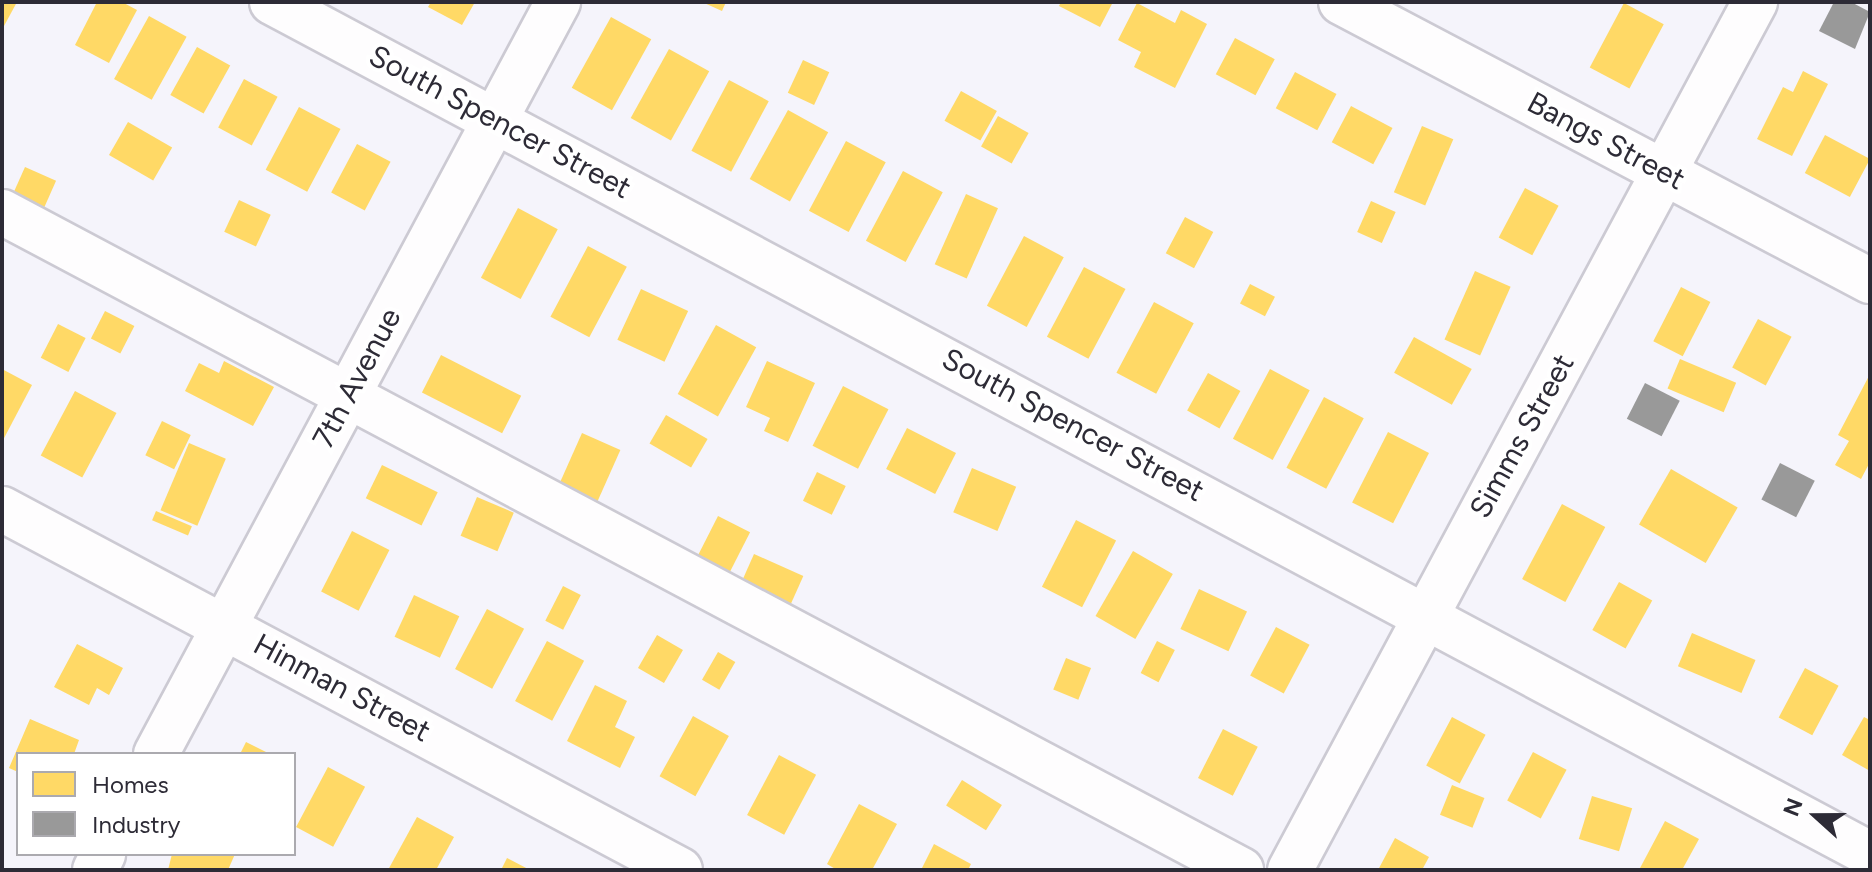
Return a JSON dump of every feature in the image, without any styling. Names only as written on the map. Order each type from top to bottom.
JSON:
[{"type":"street","name":"South Spencer Street","points":[[272,2],[1425,614],[1870,854]]},
{"type":"street","name":"7th Avenue","points":[[157,752],[558,2]]},
{"type":"street","name":"Bangs Street","points":[[1341,2],[1870,281]]},
{"type":"street","name":"Simms Street","points":[[1290,870],[1755,2]]},
{"type":"street","points":[[2,212],[1241,870]]},
{"type":"street","name":"Hinman Street","points":[[2,509],[680,870]]},
{"type":"building: Homes","points":[[2,2],[17,2],[4,26],[2,25]]},
{"type":"building: Homes","points":[[97,2],[122,2],[137,10],[109,63],[75,45]]},
{"type":"building: Homes","points":[[431,2],[475,2],[462,25],[428,7]]},
{"type":"building: Homes","points":[[702,2],[726,2],[722,11]]},
{"type":"building: Homes","points":[[1061,2],[1113,2],[1100,27],[1059,6]]},
{"type":"building: Homes","points":[[1137,3],[1175,23],[1181,10],[1207,24],[1175,88],[1134,67],[1141,52],[1118,40]]},
{"type":"building: Homes","points":[[1624,3],[1664,24],[1629,89],[1590,67]]},
{"type":"building: Homes","points":[[149,16],[187,37],[152,100],[114,79]]},
{"type":"building: Homes","points":[[611,17],[651,39],[612,110],[572,88]]},
{"type":"building: Homes","points":[[1235,38],[1275,59],[1255,95],[1216,74]]},
{"type":"building: Homes","points":[[197,47],[230,65],[204,114],[170,95]]},
{"type":"building: Homes","points":[[669,49],[709,71],[671,140],[631,118]]},
{"type":"building: Homes","points":[[803,60],[829,72],[814,105],[788,93]]},
{"type":"building: Homes","points":[[1803,71],[1828,84],[1792,156],[1757,139],[1783,87],[1793,92]]},
{"type":"building: Homes","points":[[1295,72],[1336,94],[1317,130],[1276,108]]},
{"type":"building: Homes","points":[[244,79],[278,97],[252,145],[218,128]]},
{"type":"building: Homes","points":[[729,80],[769,101],[731,172],[691,151]]},
{"type":"building: Homes","points":[[961,91],[997,111],[980,141],[945,121]]},
{"type":"building: Homes","points":[[1351,106],[1392,128],[1373,164],[1332,142]]},
{"type":"building: Homes","points":[[299,107],[340,129],[307,192],[266,170]]},
{"type":"building: Homes","points":[[788,110],[828,132],[790,201],[750,179]]},
{"type":"building: Homes","points":[[998,116],[1029,133],[1012,164],[981,147]]},
{"type":"building: Homes","points":[[128,122],[172,148],[153,180],[109,155]]},
{"type":"building: Homes","points":[[1422,126],[1453,139],[1425,206],[1394,192]]},
{"type":"building: Homes","points":[[1825,135],[1870,159],[1850,197],[1805,173]]},
{"type":"building: Homes","points":[[846,141],[886,162],[849,232],[809,211]]},
{"type":"building: Homes","points":[[357,144],[391,162],[365,210],[331,193]]},
{"type":"building: Homes","points":[[25,167],[56,181],[41,215],[10,201]]},
{"type":"building: Homes","points":[[903,171],[943,192],[906,262],[866,241]]},
{"type":"building: Homes","points":[[1525,188],[1559,206],[1532,255],[1499,237]]},
{"type":"building: Homes","points":[[966,194],[998,208],[967,279],[935,264]]},
{"type":"building: Homes","points":[[239,200],[271,215],[256,247],[224,232]]},
{"type":"building: Homes","points":[[1371,201],[1396,212],[1382,243],[1357,232]]},
{"type":"building: Homes","points":[[518,208],[558,229],[521,299],[481,278]]},
{"type":"building: Homes","points":[[1185,217],[1213,232],[1194,268],[1166,253]]},
{"type":"building: Homes","points":[[1024,236],[1064,257],[1027,327],[987,306]]},
{"type":"building: Homes","points":[[588,246],[627,267],[589,337],[550,317]]},
{"type":"building: Homes","points":[[1084,267],[1125,289],[1088,359],[1047,337]]},
{"type":"building: Homes","points":[[1475,271],[1511,287],[1480,355],[1444,340]]},
{"type":"building: Homes","points":[[1250,284],[1275,297],[1265,316],[1240,304]]},
{"type":"building: Homes","points":[[1681,287],[1710,302],[1683,356],[1653,341]]},
{"type":"building: Homes","points":[[641,289],[688,311],[664,362],[617,340]]},
{"type":"building: Homes","points":[[1154,302],[1194,323],[1156,394],[1116,373]]},
{"type":"building: Homes","points":[[105,311],[134,326],[120,354],[91,339]]},
{"type":"building: Homes","points":[[1758,319],[1792,337],[1766,385],[1732,368]]},
{"type":"building: Homes","points":[[58,324],[86,338],[68,372],[41,358]]},
{"type":"building: Homes","points":[[716,325],[756,347],[718,416],[678,394]]},
{"type":"building: Homes","points":[[1414,337],[1472,369],[1452,405],[1394,373]]},
{"type":"building: Homes","points":[[441,355],[521,396],[502,433],[422,392]]},
{"type":"building: Homes","points":[[1680,359],[1736,383],[1724,412],[1667,388]]},
{"type":"building: Homes","points":[[224,361],[274,387],[253,426],[185,391],[199,363],[219,373]]},
{"type":"building: Homes","points":[[767,361],[815,383],[788,442],[764,431],[770,418],[746,407]]},
{"type":"building: Homes","points":[[2,369],[32,385],[2,442]]},
{"type":"building: Homes","points":[[1270,369],[1310,390],[1273,460],[1233,439]]},
{"type":"building: Homes","points":[[1208,373],[1240,391],[1220,429],[1187,411]]},
{"type":"building: Homes","points":[[1870,374],[1870,462],[1861,479],[1835,465],[1849,441],[1838,435]]},
{"type":"building: Homes","points":[[843,386],[888,409],[858,469],[813,446]]},
{"type":"building: Homes","points":[[75,391],[116,413],[82,478],[41,455]]},
{"type":"building: Homes","points":[[1324,397],[1364,418],[1326,489],[1286,468]]},
{"type":"building: Homes","points":[[666,415],[708,439],[691,468],[650,444]]},
{"type":"building: Homes","points":[[162,421],[191,435],[174,469],[145,455]]},
{"type":"building: Homes","points":[[907,428],[956,453],[935,494],[886,469]]},
{"type":"building: Homes","points":[[1388,432],[1429,453],[1393,523],[1352,502]]},
{"type":"building: Homes","points":[[582,433],[620,450],[597,503],[558,486]]},
{"type":"building: Homes","points":[[189,443],[226,459],[197,526],[160,510]]},
{"type":"building: Homes","points":[[382,465],[438,492],[422,525],[366,498]]},
{"type":"building: Homes","points":[[972,468],[1016,487],[997,531],[953,512]]},
{"type":"building: Homes","points":[[1671,469],[1738,508],[1706,563],[1639,524]]},
{"type":"building: Homes","points":[[817,472],[846,486],[832,515],[803,501]]},
{"type":"building: Homes","points":[[477,497],[514,513],[497,551],[461,536]]},
{"type":"building: Homes","points":[[1562,504],[1605,527],[1565,602],[1522,579]]},
{"type":"building: Homes","points":[[156,511],[192,526],[188,535],[152,520]]},
{"type":"building: Homes","points":[[718,516],[750,532],[728,576],[696,560]]},
{"type":"building: Homes","points":[[1076,520],[1116,540],[1082,607],[1042,587]]},
{"type":"building: Homes","points":[[352,531],[389,550],[359,611],[321,592]]},
{"type":"building: Homes","points":[[1133,551],[1173,574],[1135,639],[1096,616]]},
{"type":"building: Homes","points":[[754,554],[803,576],[790,606],[741,584]]},
{"type":"building: Homes","points":[[1619,582],[1652,600],[1626,649],[1592,630]]},
{"type":"building: Homes","points":[[563,586],[581,595],[563,630],[545,621]]},
{"type":"building: Homes","points":[[1199,589],[1247,611],[1228,651],[1180,629]]},
{"type":"building: Homes","points":[[414,595],[459,616],[440,658],[395,637]]},
{"type":"building: Homes","points":[[487,609],[524,629],[492,689],[455,669]]},
{"type":"building: Homes","points":[[1276,627],[1310,645],[1284,693],[1250,676]]},
{"type":"building: Homes","points":[[1692,633],[1756,660],[1741,693],[1678,666]]},
{"type":"building: Homes","points":[[657,635],[683,650],[664,683],[638,668]]},
{"type":"building: Homes","points":[[547,641],[584,661],[552,721],[515,701]]},
{"type":"building: Homes","points":[[1157,641],[1175,650],[1158,682],[1141,673]]},
{"type":"building: Homes","points":[[77,644],[123,668],[109,695],[97,688],[89,705],[54,687]]},
{"type":"building: Homes","points":[[718,652],[735,662],[719,690],[702,680]]},
{"type":"building: Homes","points":[[1066,658],[1091,668],[1078,700],[1053,690]]},
{"type":"building: Homes","points":[[1805,668],[1839,686],[1812,735],[1779,717]]},
{"type":"building: Homes","points":[[595,685],[627,701],[615,727],[635,737],[620,768],[567,741]]},
{"type":"building: Homes","points":[[693,716],[729,736],[695,796],[660,776]]},
{"type":"building: Homes","points":[[1452,717],[1486,735],[1460,783],[1426,766]]},
{"type":"building: Homes","points":[[1864,717],[1870,720],[1870,771],[1842,755]]},
{"type":"building: Homes","points":[[30,719],[79,740],[75,752],[16,752],[16,771],[9,768]]},
{"type":"building: Homes","points":[[1223,729],[1258,747],[1233,796],[1198,778]]},
{"type":"building: Homes","points":[[246,742],[266,752],[241,752]]},
{"type":"building: Homes","points":[[1533,752],[1567,770],[1541,818],[1507,801]]},
{"type":"building: Homes","points":[[779,755],[816,775],[784,835],[747,815]]},
{"type":"building: Homes","points":[[328,767],[365,787],[333,847],[296,827]]},
{"type":"building: Homes","points":[[962,780],[1002,805],[986,830],[946,805]]},
{"type":"building: Homes","points":[[1452,785],[1484,798],[1472,828],[1440,815]]},
{"type":"building: Homes","points":[[1592,796],[1632,808],[1619,851],[1579,839]]},
{"type":"building: Homes","points":[[859,804],[897,824],[872,870],[837,870],[827,864]]},
{"type":"building: Homes","points":[[417,817],[454,837],[436,870],[388,870]]},
{"type":"building: Homes","points":[[1665,821],[1699,839],[1682,870],[1639,870]]},
{"type":"building: Homes","points":[[1395,838],[1429,857],[1422,870],[1378,870]]},
{"type":"building: Homes","points":[[934,844],[971,864],[968,870],[921,870]]},
{"type":"building: Homes","points":[[172,856],[234,856],[228,870],[168,870]]},
{"type":"building: Homes","points":[[507,858],[530,870],[501,870]]},
{"type":"building: Industry","points":[[1834,2],[1851,2],[1870,12],[1855,49],[1819,31]]},
{"type":"building: Industry","points":[[1645,383],[1680,401],[1662,436],[1627,419]]},
{"type":"building: Industry","points":[[1780,463],[1815,481],[1796,517],[1761,500]]}]
